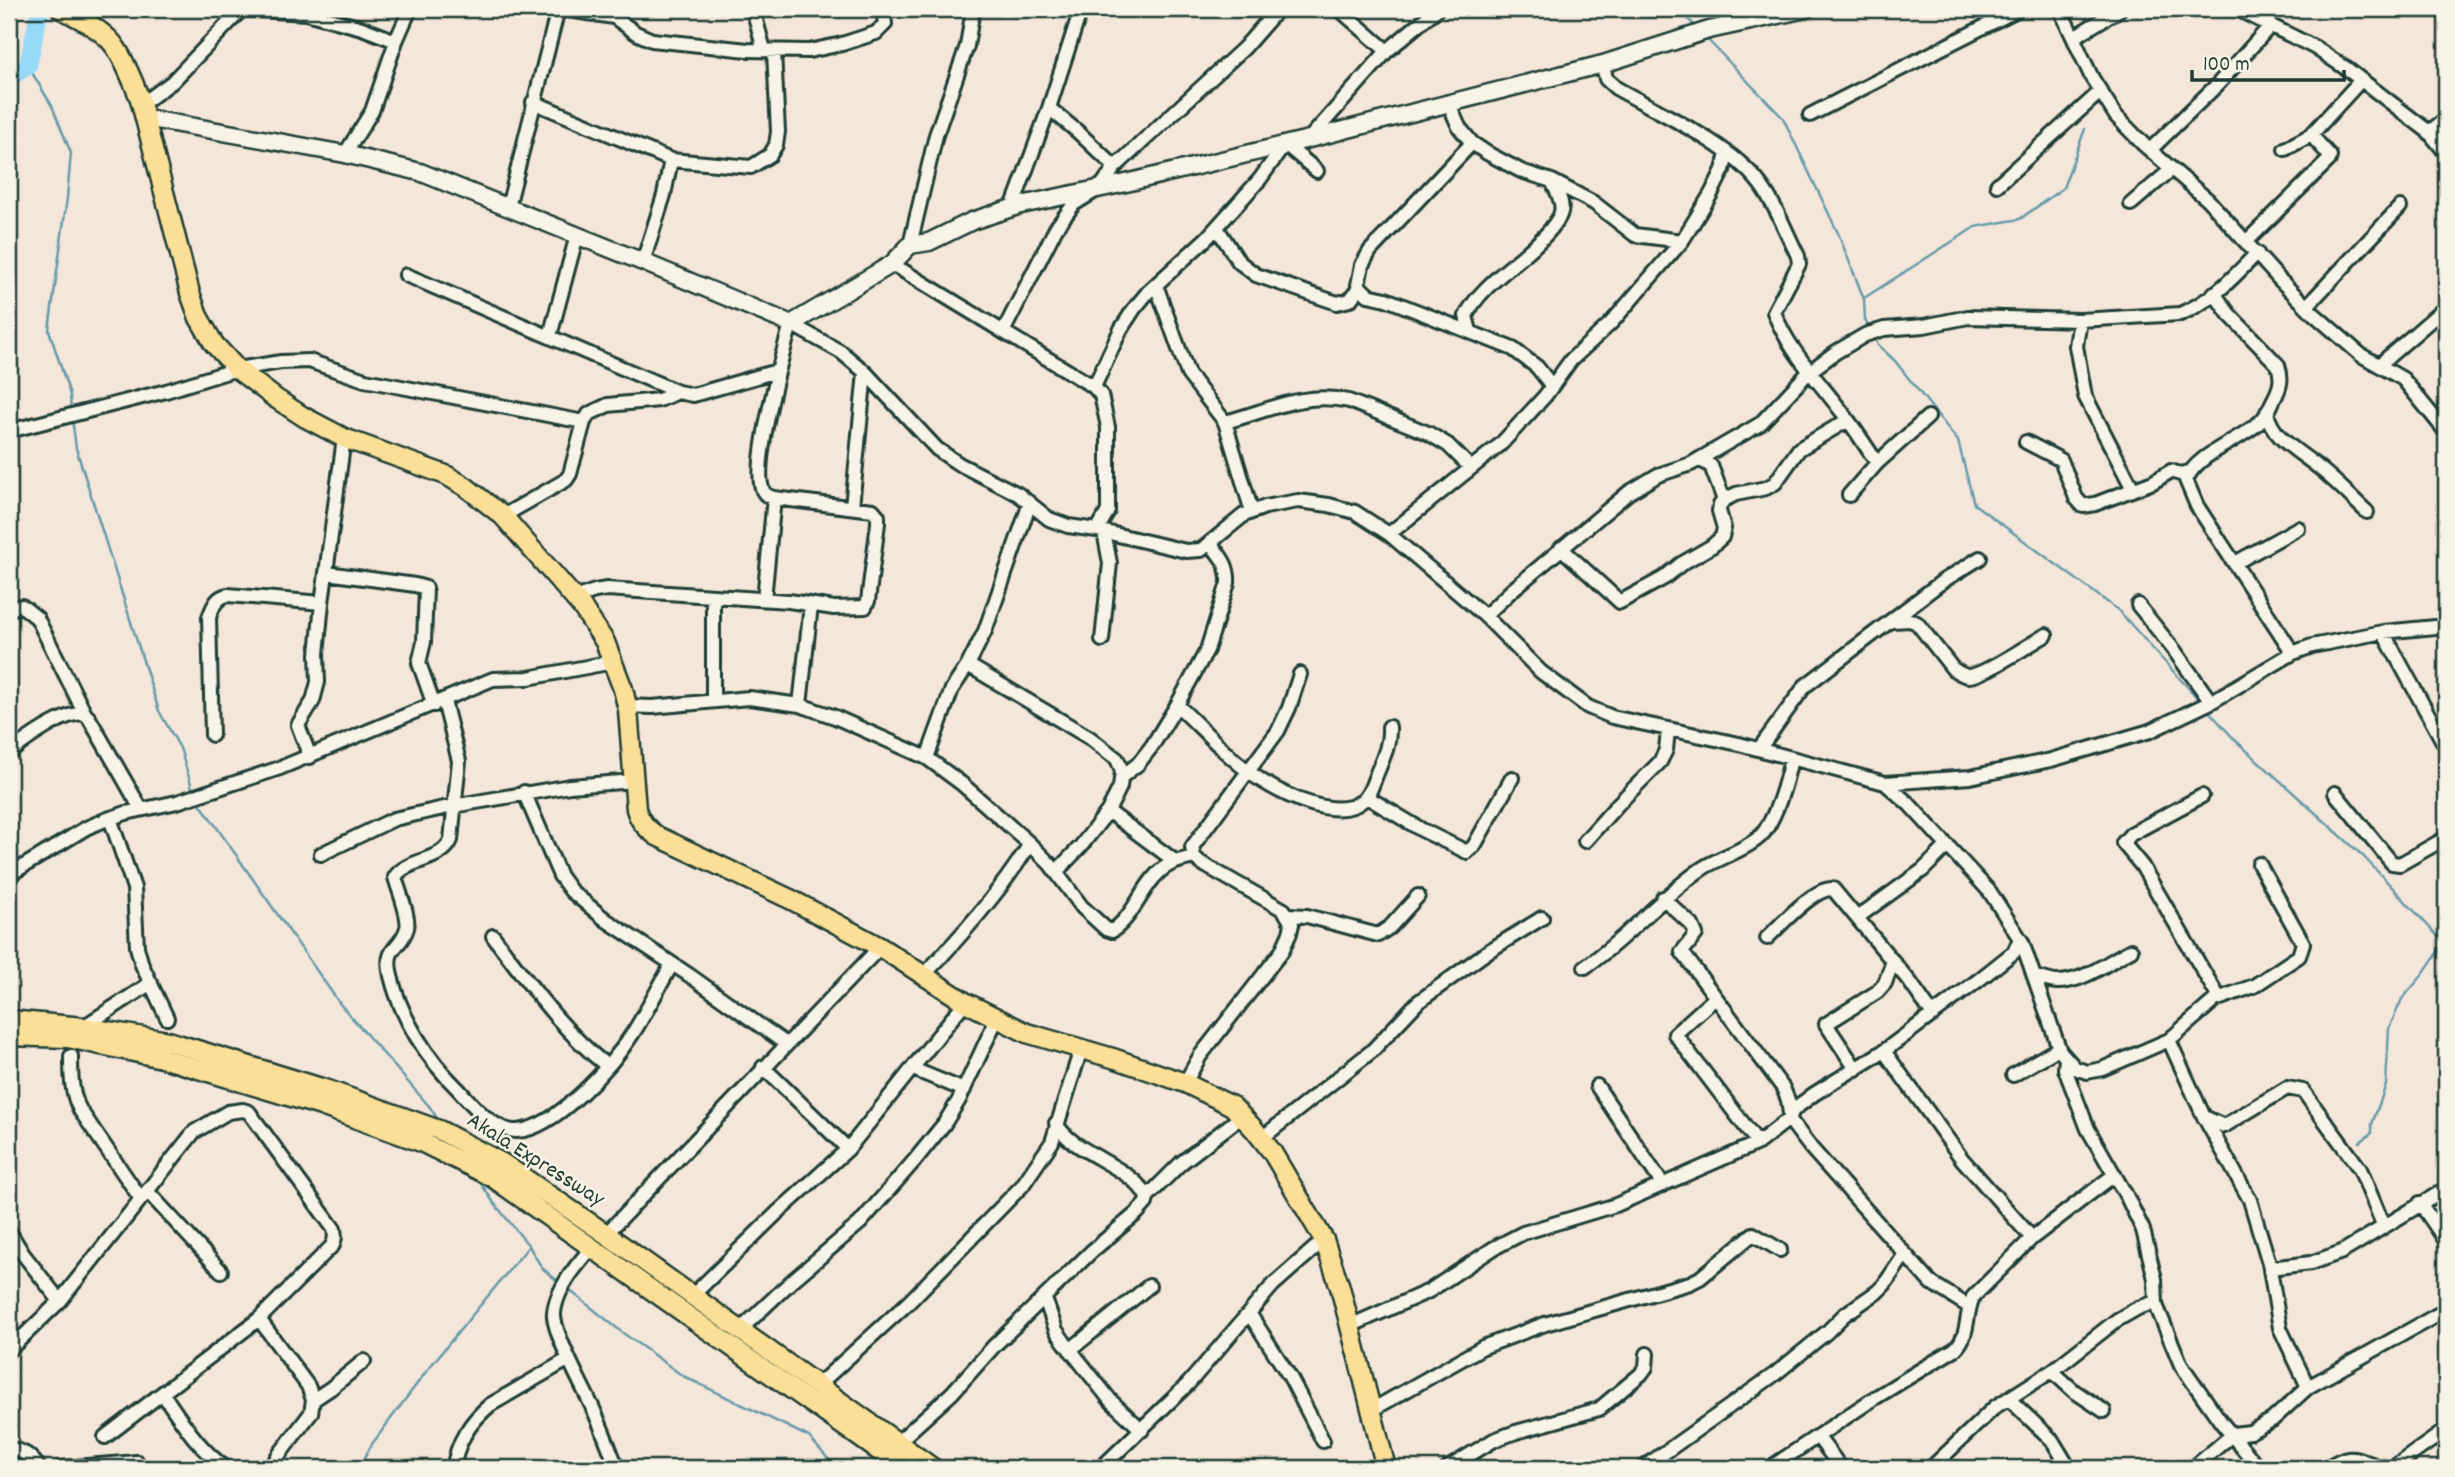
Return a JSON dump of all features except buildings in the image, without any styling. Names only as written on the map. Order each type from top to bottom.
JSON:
[{"type":"main road","points":[[61,9],[82,19],[115,46],[144,111],[190,293],[199,318],[214,344],[237,369],[304,417],[344,438],[446,475],[503,516],[574,598],[605,642],[627,706],[636,809],[640,821],[657,836],[792,900],[880,947],[965,1002],[1027,1033],[1185,1083],[1232,1107],[1262,1138],[1292,1181],[1324,1240],[1350,1326],[1386,1468]]},
{"type":"main road","name":"Akala Expressway","points":[[9,1020],[83,1027],[168,1041],[328,1090],[439,1130],[459,1151],[606,1234],[692,1296],[715,1323],[740,1330],[933,1468]]},
{"type":"main road","name":"Akala Expressway","points":[[9,1036],[68,1038],[162,1058],[321,1106],[421,1142],[459,1151],[490,1170],[592,1248],[715,1323],[903,1468]]},
{"type":"street","points":[[345,154],[372,111],[410,9]]},
{"type":"street","points":[[508,207],[533,102],[560,9],[614,17],[636,33],[652,40],[809,51],[876,33],[885,24],[883,9]]},
{"type":"street","points":[[533,102],[671,160],[751,167],[770,155],[776,145],[778,132],[769,50],[753,9]]},
{"type":"street","points":[[574,598],[607,589],[764,599],[852,609],[866,605],[878,516],[873,510],[774,498],[764,493],[760,476],[777,371],[791,324],[892,264],[910,245],[936,135],[967,46],[972,9]]},
{"type":"street","points":[[1012,208],[1049,108],[1081,9]]},
{"type":"street","points":[[1003,332],[1056,228],[1074,204],[1100,188],[1115,167],[1244,48],[1278,9]]},
{"type":"street","points":[[1339,9],[1387,51]]},
{"type":"street","points":[[1309,139],[1387,51],[1437,9]]},
{"type":"street","points":[[910,245],[929,242],[972,221],[1012,208],[1309,139],[1603,64],[1689,36],[1806,9]]},
{"type":"street","points":[[1810,115],[2019,9]]},
{"type":"street","points":[[2060,9],[2100,92],[2116,116],[2150,150],[2208,200],[2307,306],[2361,355],[2403,379],[2446,432]]},
{"type":"street","points":[[2074,37],[2120,9]]},
{"type":"street","points":[[2237,9],[2314,47],[2429,132],[2446,153]]},
{"type":"street","points":[[144,111],[236,11],[306,13],[362,28],[396,41]]},
{"type":"street","points":[[2150,150],[2218,84],[2271,25]]},
{"type":"street","points":[[1603,64],[1606,79],[1616,88],[1695,132],[1727,154],[1752,174],[1768,195],[1798,256],[1799,267],[1774,312],[1777,322],[1809,372],[1848,420],[1877,463]]},
{"type":"street","points":[[2285,149],[2311,135],[2361,80]]},
{"type":"street","points":[[1997,185],[2100,92]]},
{"type":"street","points":[[1448,102],[1454,120],[1472,143],[1521,171],[1552,181],[1594,203],[1635,235],[1682,241]]},
{"type":"street","points":[[1049,108],[1079,132],[1115,167]]},
{"type":"street","points":[[144,111],[420,172],[791,324],[841,352],[864,372],[937,449],[1018,494],[1049,519],[1069,526],[1186,551],[1201,550],[1252,512],[1298,501],[1354,512],[1389,534],[1485,617],[1541,672],[1588,707],[1612,717],[1759,749],[1885,783],[1970,777],[2052,760],[2150,731],[2216,699],[2293,653],[2312,646],[2383,632],[2446,626]]},
{"type":"street","points":[[2429,132],[2446,119]]},
{"type":"street","points":[[2246,242],[2329,160],[2330,156],[2311,135]]},
{"type":"street","points":[[1472,143],[1370,251],[1357,279],[1359,288],[1368,295],[1386,299],[1513,349],[1538,368],[1552,386]]},
{"type":"street","points":[[1285,144],[1317,171]]},
{"type":"street","points":[[1094,387],[1121,329],[1134,309],[1217,228],[1260,179],[1285,144]]},
{"type":"street","points":[[1389,534],[1500,444],[1552,386],[1571,359],[1611,323],[1682,241],[1712,194],[1727,154]]},
{"type":"street","points":[[643,262],[664,195],[671,160]]},
{"type":"street","points":[[2131,204],[2172,170]]},
{"type":"street","points":[[1471,331],[1466,316],[1470,308],[1490,285],[1536,246],[1561,214],[1561,202],[1552,181]]},
{"type":"street","points":[[2307,306],[2400,206]]},
{"type":"street","points":[[1217,228],[1239,262],[1256,275],[1338,303],[1350,300],[1359,288]]},
{"type":"street","points":[[550,336],[577,235]]},
{"type":"street","points":[[1485,617],[1561,548],[1628,493],[1658,475],[1699,459],[1759,424],[1809,372],[1865,335],[1884,329],[1924,326],[1968,317],[2080,320],[2180,314],[2193,309],[2231,281],[2257,253]]},
{"type":"street","points":[[892,264],[1094,387],[1101,395],[1108,427],[1108,511],[1101,531],[1110,563],[1102,640]]},
{"type":"street","points":[[406,275],[678,392],[694,395],[777,371]]},
{"type":"street","points":[[1156,285],[1188,374],[1225,422],[1252,512]]},
{"type":"street","points":[[2186,475],[2200,462],[2264,420],[2281,386],[2282,376],[2278,365],[2229,314],[2214,293]]},
{"type":"street","points":[[2379,365],[2446,307]]},
{"type":"street","points":[[2080,320],[2076,346],[2085,396],[2133,489]]},
{"type":"street","points":[[9,430],[166,391],[237,369],[309,361],[365,380],[584,422]]},
{"type":"street","points":[[852,507],[864,372]]},
{"type":"street","points":[[503,516],[566,480],[578,452],[584,422],[598,408],[659,400],[678,392]]},
{"type":"street","points":[[1225,422],[1283,403],[1338,398],[1428,433],[1448,445],[1471,468]]},
{"type":"street","points":[[1849,495],[1877,463],[1928,417]]},
{"type":"street","points":[[1561,548],[1620,602],[1664,579],[1681,564],[1712,546],[1721,537],[1724,528],[1719,511],[1724,500],[1775,483],[1799,449],[1848,420]]},
{"type":"street","points":[[2264,420],[2296,452],[2317,466],[2367,512]]},
{"type":"street","points":[[310,757],[298,725],[313,701],[318,682],[317,654],[322,603],[344,438]]},
{"type":"street","points":[[2026,442],[2061,460],[2076,498],[2083,506],[2153,482],[2171,471],[2186,475]]},
{"type":"street","points":[[1699,459],[1711,467],[1724,500]]},
{"type":"street","points":[[2186,475],[2197,506],[2293,653]]},
{"type":"street","points":[[764,599],[774,498]]},
{"type":"street","points":[[927,758],[952,689],[985,631],[1030,503]]},
{"type":"street","points":[[2235,564],[2298,528]]},
{"type":"street","points":[[1124,775],[1138,764],[1153,746],[1207,650],[1228,583],[1227,564],[1210,543]]},
{"type":"street","points":[[1759,749],[1805,686],[1943,581],[1980,558]]},
{"type":"street","points":[[327,573],[426,588],[424,642],[419,663],[439,703],[459,761],[451,840],[449,846],[404,868],[395,877],[408,921],[407,929],[391,950],[388,961],[401,1006],[420,1043],[446,1078],[480,1112],[501,1127],[516,1131],[547,1121],[575,1099],[607,1066],[632,1034],[672,964]]},
{"type":"street","points":[[212,735],[209,617],[214,604],[222,596],[238,595],[322,603]]},
{"type":"street","points":[[713,596],[713,701]]},
{"type":"street","points":[[800,705],[811,605]]},
{"type":"street","points":[[2138,605],[2216,699]]},
{"type":"street","points":[[9,609],[22,606],[37,618],[85,714],[141,809]]},
{"type":"street","points":[[1892,621],[1910,620],[1917,623],[1953,669],[1970,676],[2046,635]]},
{"type":"street","points":[[2383,632],[2446,747]]},
{"type":"street","points":[[9,875],[86,828],[110,818],[177,802],[310,757],[501,677],[528,678],[613,662]]},
{"type":"street","points":[[968,665],[1090,738],[1117,759],[1124,775],[1121,787],[1108,811],[1081,846],[1056,872]]},
{"type":"street","points":[[1185,1083],[1200,1056],[1282,951],[1290,933],[1292,923],[1277,904],[1213,871],[1194,857],[1192,848],[1278,731],[1300,674]]},
{"type":"street","points":[[627,706],[652,707],[749,698],[800,705],[835,717],[927,758],[962,784],[1030,844],[1056,872],[1082,907],[1106,929],[1112,931],[1129,915],[1156,876],[1168,865],[1194,857]]},
{"type":"street","points":[[1177,705],[1262,781],[1285,793],[1326,808],[1345,810],[1367,797],[1390,742],[1389,727]]},
{"type":"street","points":[[9,753],[37,733],[74,714],[85,714]]},
{"type":"street","points":[[1585,841],[1660,762],[1666,750],[1668,730]]},
{"type":"street","points":[[1585,967],[1602,956],[1663,898],[1701,869],[1755,840],[1766,831],[1785,783],[1791,759]]},
{"type":"street","points":[[1367,797],[1422,830],[1467,852],[1475,846],[1512,778]]},
{"type":"street","points":[[320,853],[394,820],[453,806],[524,792],[634,781]]},
{"type":"street","points":[[1885,783],[1909,804],[1990,892],[2020,939],[2020,952],[2035,977],[2063,1054],[2076,1102],[2143,1230],[2155,1279],[2156,1301],[2181,1365],[2221,1422],[2259,1468]]},
{"type":"street","points":[[524,792],[560,876],[571,891],[606,920],[786,1044]]},
{"type":"street","points":[[2335,793],[2392,863],[2400,864],[2446,838]]},
{"type":"street","points":[[2202,796],[2131,834],[2123,843],[2142,866],[2219,998]]},
{"type":"street","points":[[1108,811],[1176,862]]},
{"type":"street","points":[[110,818],[134,888],[138,947],[142,965],[167,1018]]},
{"type":"street","points":[[924,975],[965,931],[1012,872],[1030,844]]},
{"type":"street","points":[[1858,917],[1923,870],[1947,846]]},
{"type":"street","points":[[2063,1054],[2075,1068],[2084,1071],[2102,1069],[2169,1040],[2219,998],[2254,986],[2299,956],[2303,943],[2259,864]]},
{"type":"street","points":[[1767,938],[1811,898],[1826,888],[1833,889],[1893,961],[1933,1015]]},
{"type":"street","points":[[1287,915],[1332,921],[1378,935],[1390,927],[1418,896]]},
{"type":"street","points":[[1663,898],[1692,925],[1695,938],[1682,952],[1783,1088],[1790,1117],[1811,1148],[1930,1282],[1968,1306]]},
{"type":"street","points":[[1262,1138],[1372,1051],[1418,1002],[1487,952],[1542,918]]},
{"type":"street","points":[[493,936],[561,1024],[607,1066]]},
{"type":"street","points":[[606,1234],[880,947]]},
{"type":"street","points":[[2035,977],[2058,982],[2083,976],[2131,950]]},
{"type":"street","points":[[1350,1326],[1429,1291],[1494,1248],[1523,1233],[1592,1214],[1758,1143],[1814,1094],[1884,1051],[2020,952]]},
{"type":"street","points":[[1856,1069],[1826,1024],[1877,992],[1885,983],[1893,961]]},
{"type":"street","points":[[83,1027],[151,983]]},
{"type":"street","points":[[1715,998],[1675,1034],[1758,1143]]},
{"type":"street","points":[[692,1296],[777,1213],[848,1149],[965,1002]]},
{"type":"street","points":[[740,1330],[872,1211],[944,1124],[964,1090],[997,1018]]},
{"type":"street","points":[[2169,1040],[2204,1117],[2250,1200],[2270,1268],[2280,1328],[2308,1387]]},
{"type":"street","points":[[818,1385],[909,1303],[1022,1186],[1052,1142],[1081,1049]]},
{"type":"street","points":[[1884,1051],[1962,1159],[2032,1238]]},
{"type":"street","points":[[2013,1075],[2063,1054]]},
{"type":"street","points":[[71,1056],[71,1080],[75,1100],[144,1195],[221,1271]]},
{"type":"street","points":[[764,1067],[848,1149]]},
{"type":"street","points":[[913,1069],[964,1090]]},
{"type":"street","points":[[2070,1081],[2084,1071]]},
{"type":"street","points":[[1597,1086],[1663,1185]]},
{"type":"street","points":[[2204,1117],[2224,1126],[2287,1088],[2304,1091],[2360,1169],[2384,1227]]},
{"type":"street","points":[[9,1350],[60,1301],[194,1132],[217,1117],[236,1110],[252,1115],[334,1229],[335,1237],[326,1254],[259,1319],[105,1437]]},
{"type":"street","points":[[898,1442],[951,1393],[1092,1251],[1137,1213],[1146,1203],[1147,1197],[1181,1163],[1242,1116]]},
{"type":"street","points":[[1056,1123],[1058,1128],[1077,1143],[1134,1181],[1147,1197]]},
{"type":"street","points":[[1770,1468],[1873,1399],[1955,1349],[1963,1339],[1968,1306],[1973,1297],[2032,1238],[2114,1175]]},
{"type":"street","points":[[2270,1268],[2294,1266],[2342,1252],[2446,1189]]},
{"type":"street","points":[[2420,1203],[2446,1241]]},
{"type":"street","points":[[9,1231],[60,1301]]},
{"type":"street","points":[[1370,1411],[1483,1347],[1545,1324],[1690,1283],[1700,1278],[1753,1234],[1780,1250]]},
{"type":"street","points":[[1101,1468],[1188,1384],[1273,1284],[1324,1240]]},
{"type":"street","points":[[592,1248],[578,1264],[563,1289],[554,1313],[556,1326],[569,1359],[617,1468]]},
{"type":"street","points":[[1643,1468],[1775,1374],[1852,1308],[1877,1292],[1905,1254]]},
{"type":"street","points":[[1070,1350],[1149,1286]]},
{"type":"street","points":[[1045,1299],[1056,1330],[1070,1350],[1111,1401],[1142,1430]]},
{"type":"street","points":[[1931,1468],[1985,1416],[2052,1371],[2117,1320],[2156,1301]]},
{"type":"street","points":[[2193,1468],[2233,1434],[2250,1432],[2262,1426],[2308,1387],[2446,1310]]},
{"type":"street","points":[[1249,1313],[1290,1377],[1323,1441]]},
{"type":"street","points":[[259,1319],[308,1387],[313,1400],[311,1413],[271,1468]]},
{"type":"street","points":[[1448,1468],[1489,1442],[1599,1409],[1641,1374],[1646,1367],[1647,1354]]},
{"type":"street","points":[[454,1468],[455,1453],[481,1413],[490,1405],[569,1359]]},
{"type":"street","points":[[313,1400],[364,1361]]},
{"type":"street","points":[[2052,1371],[2074,1391],[2105,1411]]},
{"type":"street","points":[[163,1394],[209,1455],[226,1468]]},
{"type":"street","points":[[2009,1399],[2052,1440],[2069,1468]]},
{"type":"street","points":[[2327,1468],[2347,1457],[2388,1468],[2395,1467],[2446,1430]]},
{"type":"street","points":[[1818,1437],[1841,1468]]},
{"type":"street","points":[[9,1449],[23,1451],[39,1468]]},
{"type":"street","points":[[62,1468],[137,1462]]},
{"type":"waterway","points":[[9,78],[28,66],[40,9]]},
{"type":"waterway","points":[[1678,9],[1697,28]]},
{"type":"waterway","points":[[1706,38],[1783,118],[1838,233],[1864,299],[1865,320],[1869,328]]},
{"type":"waterway","points":[[28,66],[52,106],[71,153],[49,330],[70,395],[71,412]]},
{"type":"waterway","points":[[1864,298],[1975,227],[2020,219],[2063,188],[2085,129]]},
{"type":"waterway","points":[[1874,337],[1958,441],[1974,504],[2118,610],[2200,701]]},
{"type":"waterway","points":[[72,418],[76,448],[159,711],[180,748],[194,794]]},
{"type":"waterway","points":[[2207,709],[2235,740],[2363,856],[2446,945]]},
{"type":"waterway","points":[[197,799],[340,1004],[439,1121]]},
{"type":"waterway","points":[[2360,1142],[2372,1133],[2372,1124],[2386,1085],[2389,1028],[2402,999],[2444,943]]},
{"type":"waterway","points":[[478,1179],[529,1246],[542,1268],[560,1283]]},
{"type":"waterway","points":[[359,1468],[372,1444],[428,1369],[529,1246]]},
{"type":"waterway","points":[[568,1289],[683,1376],[809,1437],[836,1468]]}]
